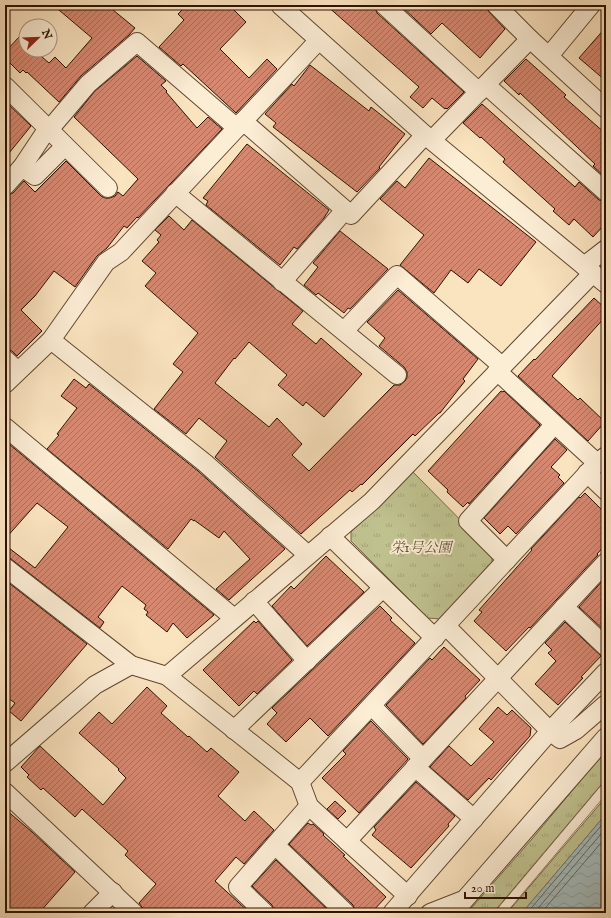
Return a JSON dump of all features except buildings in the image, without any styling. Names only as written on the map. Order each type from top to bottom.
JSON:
[{"type":"street","points":[[384,5],[606,192]]},
{"type":"street","points":[[496,5],[530,39],[606,109]]},
{"type":"street","points":[[549,56],[591,5]]},
{"type":"street","points":[[292,9],[319,40],[428,138],[594,274]]},
{"type":"street","points":[[5,186],[22,167],[48,128],[54,124],[88,84],[137,42],[351,215],[428,138],[482,88],[530,39]]},
{"type":"street","points":[[5,384],[11,365],[52,340],[106,262],[121,252],[319,40]]},
{"type":"street","points":[[5,86],[108,188]]},
{"type":"street","points":[[22,167],[35,176],[65,146]]},
{"type":"street","points":[[175,194],[397,376]]},
{"type":"street","points":[[282,282],[345,210]]},
{"type":"street","points":[[167,676],[372,501],[594,274],[606,249]]},
{"type":"street","points":[[344,332],[397,275],[500,369],[554,424],[597,464],[606,491]]},
{"type":"street","points":[[52,340],[205,463],[308,555]]},
{"type":"street","points":[[507,560],[468,521],[554,424]]},
{"type":"street","points":[[5,427],[234,618]]},
{"type":"street","points":[[300,782],[597,464]]},
{"type":"street","points":[[330,536],[383,588],[498,678],[550,731],[560,739],[576,730],[606,704]]},
{"type":"street","points":[[347,841],[606,562]]},
{"type":"street","points":[[5,567],[131,665],[167,676],[300,782],[309,806],[408,896]]},
{"type":"street","points":[[234,730],[383,588]]},
{"type":"street","points":[[254,601],[307,661]]},
{"type":"street","points":[[564,607],[606,647]]},
{"type":"street","points":[[5,763],[95,685],[131,665]]},
{"type":"street","points":[[392,913],[550,731],[606,672]]},
{"type":"street","points":[[372,706],[419,763],[474,819]]},
{"type":"street","points":[[453,913],[606,737]]},
{"type":"street","points":[[5,792],[134,913]]},
{"type":"street","points":[[265,913],[238,887],[309,806]]},
{"type":"street","points":[[275,845],[346,913]]},
{"type":"street","points":[[92,913],[113,892]]},
{"type":"street","points":[[430,913],[465,899]]},
{"type":"lane","points":[[500,913],[606,787]]},
{"type":"green space","name":"栄1号公園","points":[[413,472],[492,552],[492,562],[440,619],[428,618],[351,541],[351,532]]},
{"type":"green space","points":[[606,750],[606,779],[493,913],[467,913],[532,839]]},
{"type":"green space","points":[[606,797],[606,814],[522,913],[507,913]]},
{"type":"water","points":[[606,814],[606,913],[522,913]]}]
